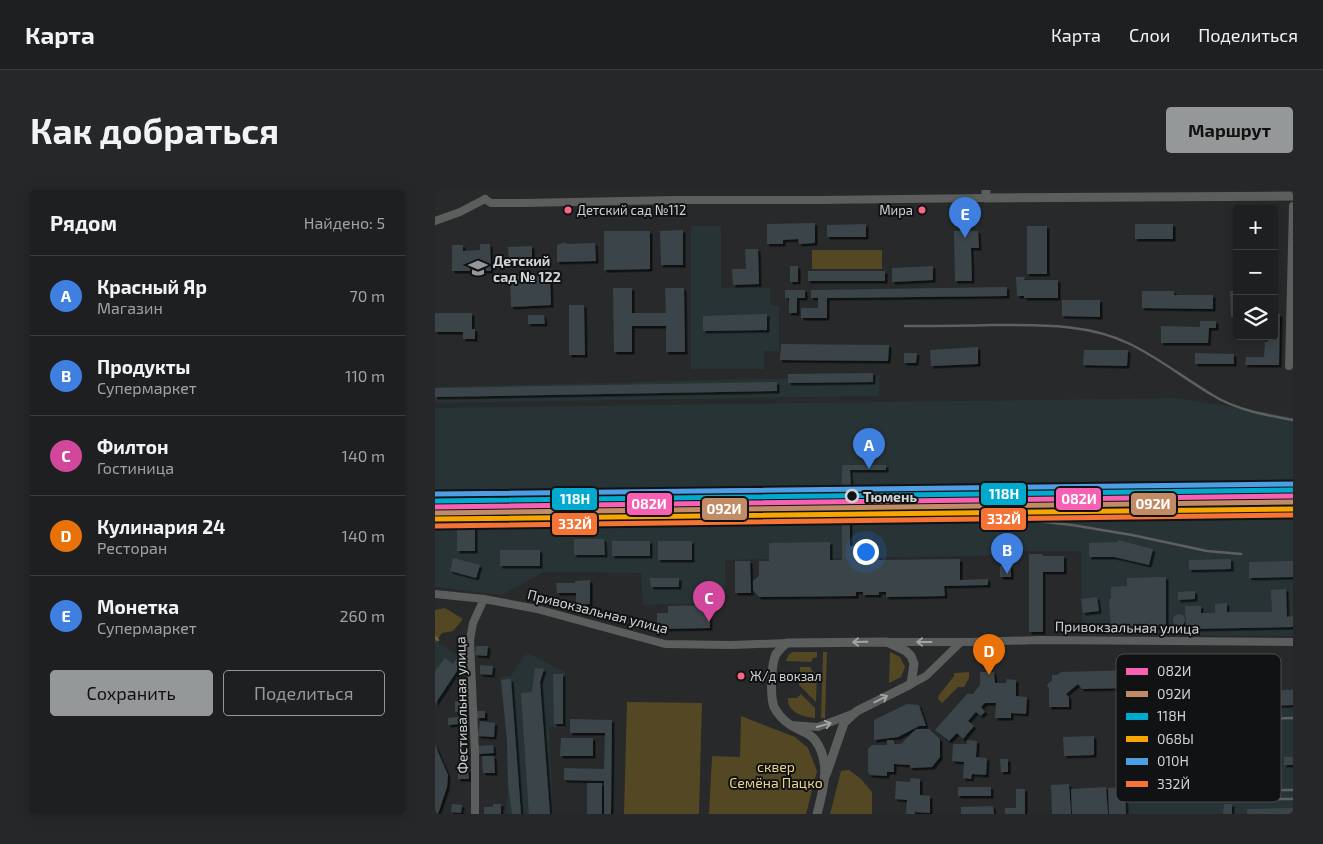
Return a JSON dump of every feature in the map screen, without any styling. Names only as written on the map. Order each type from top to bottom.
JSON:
[{"type":"street","points":[[674,190],[674,200]]},
{"type":"street","points":[[435,221],[460,212],[483,196],[491,202],[523,203],[819,200],[986,194],[1293,196]]},
{"type":"street","points":[[1289,366],[1293,206]]},
{"type":"street","name":"Привокзальная улица","points":[[435,594],[484,599],[537,609],[665,644],[756,645],[1040,640],[1293,642]]},
{"type":"street","name":"Фестивальная улица","points":[[475,814],[475,754],[470,640],[473,623],[484,599]]},
{"type":"street","name":"Привокзальная улица","points":[[887,642],[906,651],[911,656],[914,664],[911,684]]},
{"type":"street","points":[[789,724],[818,727],[857,712],[926,676],[961,642]]},
{"type":"street","points":[[787,643],[777,652],[773,664],[772,696],[774,707],[779,715],[789,724],[809,734],[815,741],[822,755],[826,775]]},
{"type":"street","points":[[817,814],[826,775],[844,723],[857,712]]},
{"type":"shaded area","points":[[691,226],[721,226],[721,288],[770,288],[770,305],[779,306],[779,351],[764,351],[764,369],[691,369]]},
{"type":"shaded area","points":[[879,376],[879,396],[435,403],[435,387]]},
{"type":"shaded area","points":[[1177,398],[1293,417],[1293,636],[1082,635],[1081,551],[1023,551],[1023,555],[725,560],[725,603],[643,605],[641,573],[544,572],[502,595],[435,587],[435,408]]},
{"type":"shaded area","points":[[435,640],[467,662],[435,708]]},
{"type":"shaded area","points":[[526,652],[565,672],[565,728],[549,727],[553,814],[506,814],[508,784],[507,740],[500,677],[511,676]]},
{"type":"shaded area","points":[[1293,689],[1293,814],[1126,814],[1125,802],[1281,802],[1281,690]]},
{"type":"green space","points":[[812,250],[882,250],[882,269],[812,269]]},
{"type":"green space","points":[[445,608],[463,619],[453,631],[442,633],[435,643],[435,610]]},
{"type":"green space","points":[[793,652],[817,652],[817,657],[813,658],[811,662],[786,661],[789,654]]},
{"type":"green space","points":[[823,652],[827,652],[825,718],[821,718]]},
{"type":"green space","points":[[890,652],[900,657],[905,667],[901,677],[889,683]]},
{"type":"green space","points":[[800,667],[810,667],[813,672],[817,673],[816,702],[799,685]]},
{"type":"green space","points":[[969,672],[969,678],[964,687],[958,687],[942,703],[938,699],[954,676],[954,673]]},
{"type":"green space","points":[[801,694],[815,708],[815,718],[801,715],[790,707],[788,698],[797,698]]},
{"type":"green space","points":[[627,702],[702,703],[699,814],[624,814]]},
{"type":"green space","name":"сквер Семёна Пацко","points":[[741,716],[795,737],[808,748],[817,771],[806,814],[709,814],[712,756],[740,757]]},
{"type":"green space","points":[[849,770],[861,779],[872,792],[872,814],[830,814],[841,771]]},
{"type":"building","points":[[815,223],[815,243],[799,244],[798,239],[783,240],[783,244],[767,244],[767,224]]},
{"type":"building","points":[[866,224],[866,237],[827,237],[827,225]]},
{"type":"building","points":[[1135,224],[1173,224],[1173,239],[1135,239]]},
{"type":"building","points":[[1027,226],[1047,226],[1047,274],[1027,274]]},
{"type":"building","points":[[683,230],[683,265],[661,265],[660,231]]},
{"type":"building","points":[[604,231],[650,231],[650,269],[604,270]]},
{"type":"building","points":[[954,231],[978,231],[979,248],[971,248],[972,281],[955,281]]},
{"type":"building","points":[[566,242],[566,244],[595,243],[596,261],[557,262],[557,245]]},
{"type":"building","points":[[480,244],[490,244],[491,271],[452,271],[452,245],[463,245],[463,251],[480,250]]},
{"type":"building","points":[[532,246],[532,263],[509,263],[508,247]]},
{"type":"building","points":[[745,249],[758,249],[759,284],[733,285],[732,269],[746,269]]},
{"type":"building","points":[[790,266],[798,266],[798,282],[790,282]]},
{"type":"building","points":[[933,266],[933,280],[892,282],[892,268]]},
{"type":"building","points":[[808,271],[885,271],[885,281],[808,281]]},
{"type":"building","points":[[550,275],[551,305],[511,307],[510,276]]},
{"type":"building","points":[[1016,277],[1025,277],[1024,280],[1058,280],[1058,298],[1024,298],[1024,296],[1017,296]]},
{"type":"building","points":[[1007,287],[1007,296],[827,298],[827,318],[801,318],[801,308],[818,308],[818,298],[811,298],[811,290]]},
{"type":"building","points":[[613,288],[632,288],[632,313],[666,313],[665,288],[684,288],[685,352],[666,352],[666,326],[632,326],[632,352],[614,352]]},
{"type":"building","points":[[785,290],[805,290],[805,298],[797,298],[797,313],[789,313],[789,298],[785,298]]},
{"type":"building","points":[[1142,291],[1174,291],[1174,295],[1213,295],[1213,309],[1142,308]]},
{"type":"building","points":[[1230,291],[1233,291],[1233,317],[1231,317]]},
{"type":"building","points":[[1062,300],[1100,300],[1100,317],[1062,316]]},
{"type":"building","points":[[569,305],[584,305],[585,355],[569,355]]},
{"type":"building","points":[[435,313],[472,313],[472,329],[475,329],[475,339],[463,339],[463,332],[435,332]]},
{"type":"building","points":[[767,314],[767,330],[703,331],[703,316]]},
{"type":"building","points":[[1278,314],[1280,314],[1279,365],[1245,365],[1246,357],[1264,357],[1265,342],[1268,342],[1268,340],[1278,340]]},
{"type":"building","points":[[528,315],[544,315],[545,324],[528,324]]},
{"type":"building","points":[[1200,321],[1216,321],[1216,328],[1209,328],[1208,343],[1161,343],[1161,326],[1200,327]]},
{"type":"building","points":[[781,344],[889,345],[888,361],[780,360]]},
{"type":"building","points":[[978,347],[978,364],[931,366],[930,350]]},
{"type":"building","points":[[1084,350],[1128,350],[1127,366],[1083,365]]},
{"type":"building","points":[[904,353],[917,353],[916,363],[904,363]]},
{"type":"building","points":[[1195,353],[1234,354],[1234,364],[1195,364]]},
{"type":"building","points":[[873,373],[873,382],[788,383],[788,374]]},
{"type":"building","points":[[777,382],[777,391],[435,397],[435,388]]},
{"type":"building","points":[[842,465],[886,465],[886,470],[850,470],[851,488],[887,488],[887,492],[850,492],[850,546],[857,546],[857,560],[863,560],[863,557],[879,556],[879,560],[960,559],[960,580],[988,579],[988,585],[944,586],[945,596],[886,597],[886,592],[879,592],[879,595],[863,595],[863,592],[856,592],[856,596],[759,597],[753,590],[753,581],[759,576],[759,561],[769,561],[769,543],[830,542],[830,560],[842,560]]},
{"type":"building","points":[[457,527],[475,527],[475,551],[457,551]]},
{"type":"building","points":[[574,539],[604,539],[605,555],[574,555]]},
{"type":"building","points":[[1118,540],[1153,549],[1149,565],[1114,557],[1089,557],[1089,543],[1118,542]]},
{"type":"building","points":[[612,541],[650,541],[650,556],[612,556]]},
{"type":"building","points":[[658,541],[692,541],[692,560],[658,560]]},
{"type":"building","points":[[500,550],[540,550],[540,566],[500,566]]},
{"type":"building","points":[[1029,554],[1064,556],[1064,572],[1043,572],[1043,632],[1029,632]]},
{"type":"building","points":[[453,558],[480,565],[476,578],[450,571]]},
{"type":"building","points":[[1231,559],[1231,569],[1189,570],[1189,560]]},
{"type":"building","points":[[735,561],[750,561],[751,593],[735,593]]},
{"type":"building","points":[[1293,561],[1293,577],[1249,578],[1249,562]]},
{"type":"building","points":[[1000,566],[1011,566],[1011,577],[1000,577]]},
{"type":"building","points":[[1166,577],[1166,627],[1111,628],[1109,599],[1111,599],[1111,587],[1127,586],[1127,578]]},
{"type":"building","points":[[650,578],[679,578],[679,587],[651,587]]},
{"type":"building","points":[[590,580],[590,604],[576,605],[576,593],[557,593],[556,583],[575,583],[575,581]]},
{"type":"building","points":[[1286,589],[1287,617],[1293,616],[1293,627],[1186,629],[1185,606],[1201,606],[1201,613],[1215,613],[1215,604],[1227,603],[1227,612],[1272,612],[1271,590]]},
{"type":"building","points":[[1195,591],[1195,599],[1178,600],[1178,592]]},
{"type":"building","points":[[1097,597],[1099,611],[1083,613],[1081,599]]},
{"type":"building","points":[[709,605],[710,628],[657,629],[657,613],[668,613],[668,606]]},
{"type":"building","points":[[1179,614],[1185,620],[1179,626],[1173,620]]},
{"type":"building","points":[[476,646],[488,646],[487,656],[475,655]]},
{"type":"building","points":[[445,658],[453,664],[457,658],[463,662],[435,704],[435,671]]},
{"type":"building","points":[[480,665],[493,666],[492,675],[480,674]]},
{"type":"building","points":[[535,668],[544,669],[540,682],[550,814],[529,814],[521,693],[532,692]]},
{"type":"building","points":[[1116,671],[1116,688],[1082,689],[1078,684],[1066,694],[1069,697],[1069,707],[1049,707],[1049,689],[1047,685],[1052,680],[1052,675],[1057,675],[1061,672]]},
{"type":"building","points":[[980,672],[994,672],[995,683],[1006,683],[1007,679],[1016,680],[1016,696],[1027,697],[1026,714],[1011,713],[1011,718],[995,718],[996,703],[985,703],[981,707],[985,712],[981,716],[976,712],[968,721],[974,726],[963,739],[957,733],[949,741],[935,730],[967,694],[973,694],[980,685]]},
{"type":"building","points":[[553,674],[563,674],[563,724],[554,724]]},
{"type":"building","points":[[511,679],[521,814],[512,814],[508,784],[507,740],[501,680]]},
{"type":"building","points":[[1281,690],[1293,690],[1293,705],[1281,705]]},
{"type":"building","points":[[455,701],[466,701],[466,712],[455,712]]},
{"type":"building","points":[[907,704],[919,705],[926,726],[919,726],[898,737],[874,740],[874,720]]},
{"type":"building","points":[[477,711],[485,711],[485,718],[477,718]]},
{"type":"building","points":[[459,717],[460,724],[448,725],[448,718]]},
{"type":"building","points":[[570,719],[612,720],[611,814],[604,814],[604,781],[564,780],[564,768],[604,769],[605,733],[570,733]]},
{"type":"building","points":[[480,721],[495,723],[494,737],[478,736]]},
{"type":"building","points":[[916,729],[929,729],[940,739],[940,757],[932,767],[910,768],[910,765],[894,764],[894,772],[887,772],[887,776],[870,775],[868,772],[868,749],[872,745],[887,745],[887,740],[893,740],[895,744],[901,744]]},
{"type":"building","points":[[1094,736],[1094,755],[1064,756],[1063,737]]},
{"type":"building","points":[[561,738],[593,738],[593,756],[560,756]]},
{"type":"building","points":[[967,740],[977,741],[976,757],[987,758],[986,775],[972,774],[971,779],[963,778],[964,762],[952,761],[953,744],[967,744]]},
{"type":"building","points":[[435,745],[448,775],[447,787],[438,814],[435,814]]},
{"type":"building","points":[[493,745],[494,753],[478,754],[477,746]]},
{"type":"building","points":[[482,756],[494,756],[495,773],[483,773]]},
{"type":"building","points":[[1284,757],[1293,757],[1293,765],[1284,765]]},
{"type":"building","points":[[1000,759],[1008,759],[1008,772],[1001,772]]},
{"type":"building","points":[[458,769],[468,769],[469,779],[458,779]]},
{"type":"building","points":[[911,778],[920,779],[920,795],[930,796],[930,813],[915,812],[915,814],[906,814],[907,800],[895,799],[896,781],[910,782]]},
{"type":"building","points":[[587,783],[602,783],[602,814],[587,814]]},
{"type":"building","points":[[1069,784],[1071,814],[1052,814],[1051,785]]},
{"type":"building","points":[[958,787],[991,787],[991,796],[958,796]]},
{"type":"building","points":[[1106,787],[1108,814],[1072,814],[1071,789]]},
{"type":"building","points":[[1108,788],[1116,788],[1116,802],[1126,802],[1126,814],[1109,814]]},
{"type":"building","points":[[1016,789],[1025,789],[1025,814],[1005,814],[1005,808],[1016,808]]},
{"type":"building","points":[[452,804],[462,805],[461,813],[451,812]]},
{"type":"building","points":[[493,804],[501,804],[501,814],[484,814],[484,807],[493,807]]},
{"type":"building","points":[[1224,804],[1232,804],[1232,814],[1223,814]]},
{"type":"building","points":[[993,806],[994,814],[961,814],[961,807]]},
{"type":"building","points":[[1293,808],[1293,814],[1247,814],[1247,809]]},
{"type":"waterway","points":[[435,637],[438,640]]},
{"type":"railway","points":[[905,326],[1044,325],[1097,332],[1114,337],[1141,350],[1223,401],[1252,411],[1293,420]]},
{"type":"railway","points":[[435,512],[1293,503]]},
{"type":"railway","points":[[973,514],[1072,525],[1132,535],[1207,551],[1241,554]]},
{"type":"railway","points":[[1281,718],[1293,718]]},
{"type":"railway","points":[[1281,790],[1293,790]]},
{"type":"railway","points":[[1281,799],[1293,799]]},
{"type":"transit line","name":"010Н","points":[[435,494],[1293,484]]},
{"type":"transit line","name":"118Н","points":[[435,501],[1293,490]]},
{"type":"transit line","name":"082И","points":[[435,507],[1293,496]]},
{"type":"transit line","name":"092И","points":[[435,513],[1293,502]]},
{"type":"transit line","name":"068Ы","points":[[435,519],[1293,509]]},
{"type":"transit line","name":"332Й","points":[[435,526],[1293,515]]},
{"type":"place","name":"Детский сад №112","points":[[568,210]]},
{"type":"place","name":"Мира","points":[[922,210]]},
{"type":"place","name":"Монетка","points":[[965,238]]},
{"type":"place","name":"Детский сад № 122","points":[[478,268]]},
{"type":"place","name":"Красный Яр","points":[[869,469]]},
{"type":"place","name":"Тюмень","points":[[852,496]]},
{"type":"place","name":"Продукты","points":[[1007,574]]},
{"type":"place","name":"Филтон","points":[[709,622]]},
{"type":"place","name":"Кулинария 24","points":[[989,675]]},
{"type":"place","name":"Ж/д вокзал","points":[[741,676]]}]
